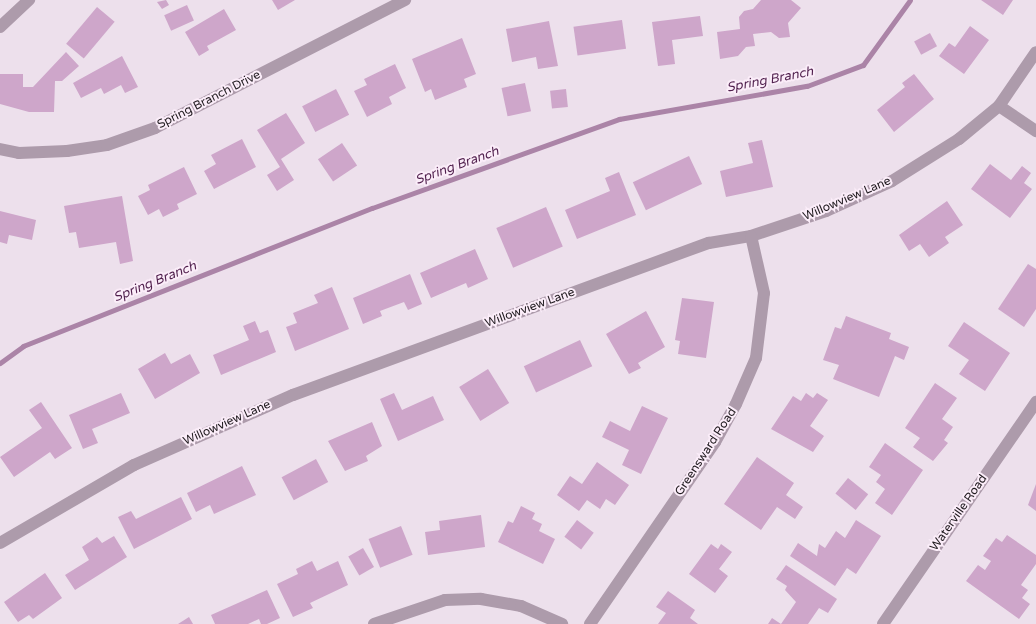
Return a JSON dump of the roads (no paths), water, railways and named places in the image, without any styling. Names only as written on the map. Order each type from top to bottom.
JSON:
[{"type":"street","points":[[0,27],[30,0]]},
{"type":"street","name":"Spring Branch Drive","points":[[0,149],[19,153],[68,151],[107,145],[155,128],[405,0]]},
{"type":"street","name":"Willowview Lane","points":[[0,543],[134,465],[293,395],[709,243],[750,236],[826,211],[892,181],[960,139],[999,106],[1036,52]]},
{"type":"street","points":[[999,106],[1036,132]]},
{"type":"street","name":"Greensward Road","points":[[590,624],[715,442],[736,404],[756,358],[764,293],[750,236]]},
{"type":"street","name":"Waterville Road","points":[[883,624],[1036,402]]},
{"type":"street","points":[[374,624],[445,600],[481,599],[521,606],[562,624]]},
{"type":"waterway","name":"Spring Branch","points":[[0,363],[23,346],[372,208],[619,119],[807,86],[863,65],[910,0]]}]
